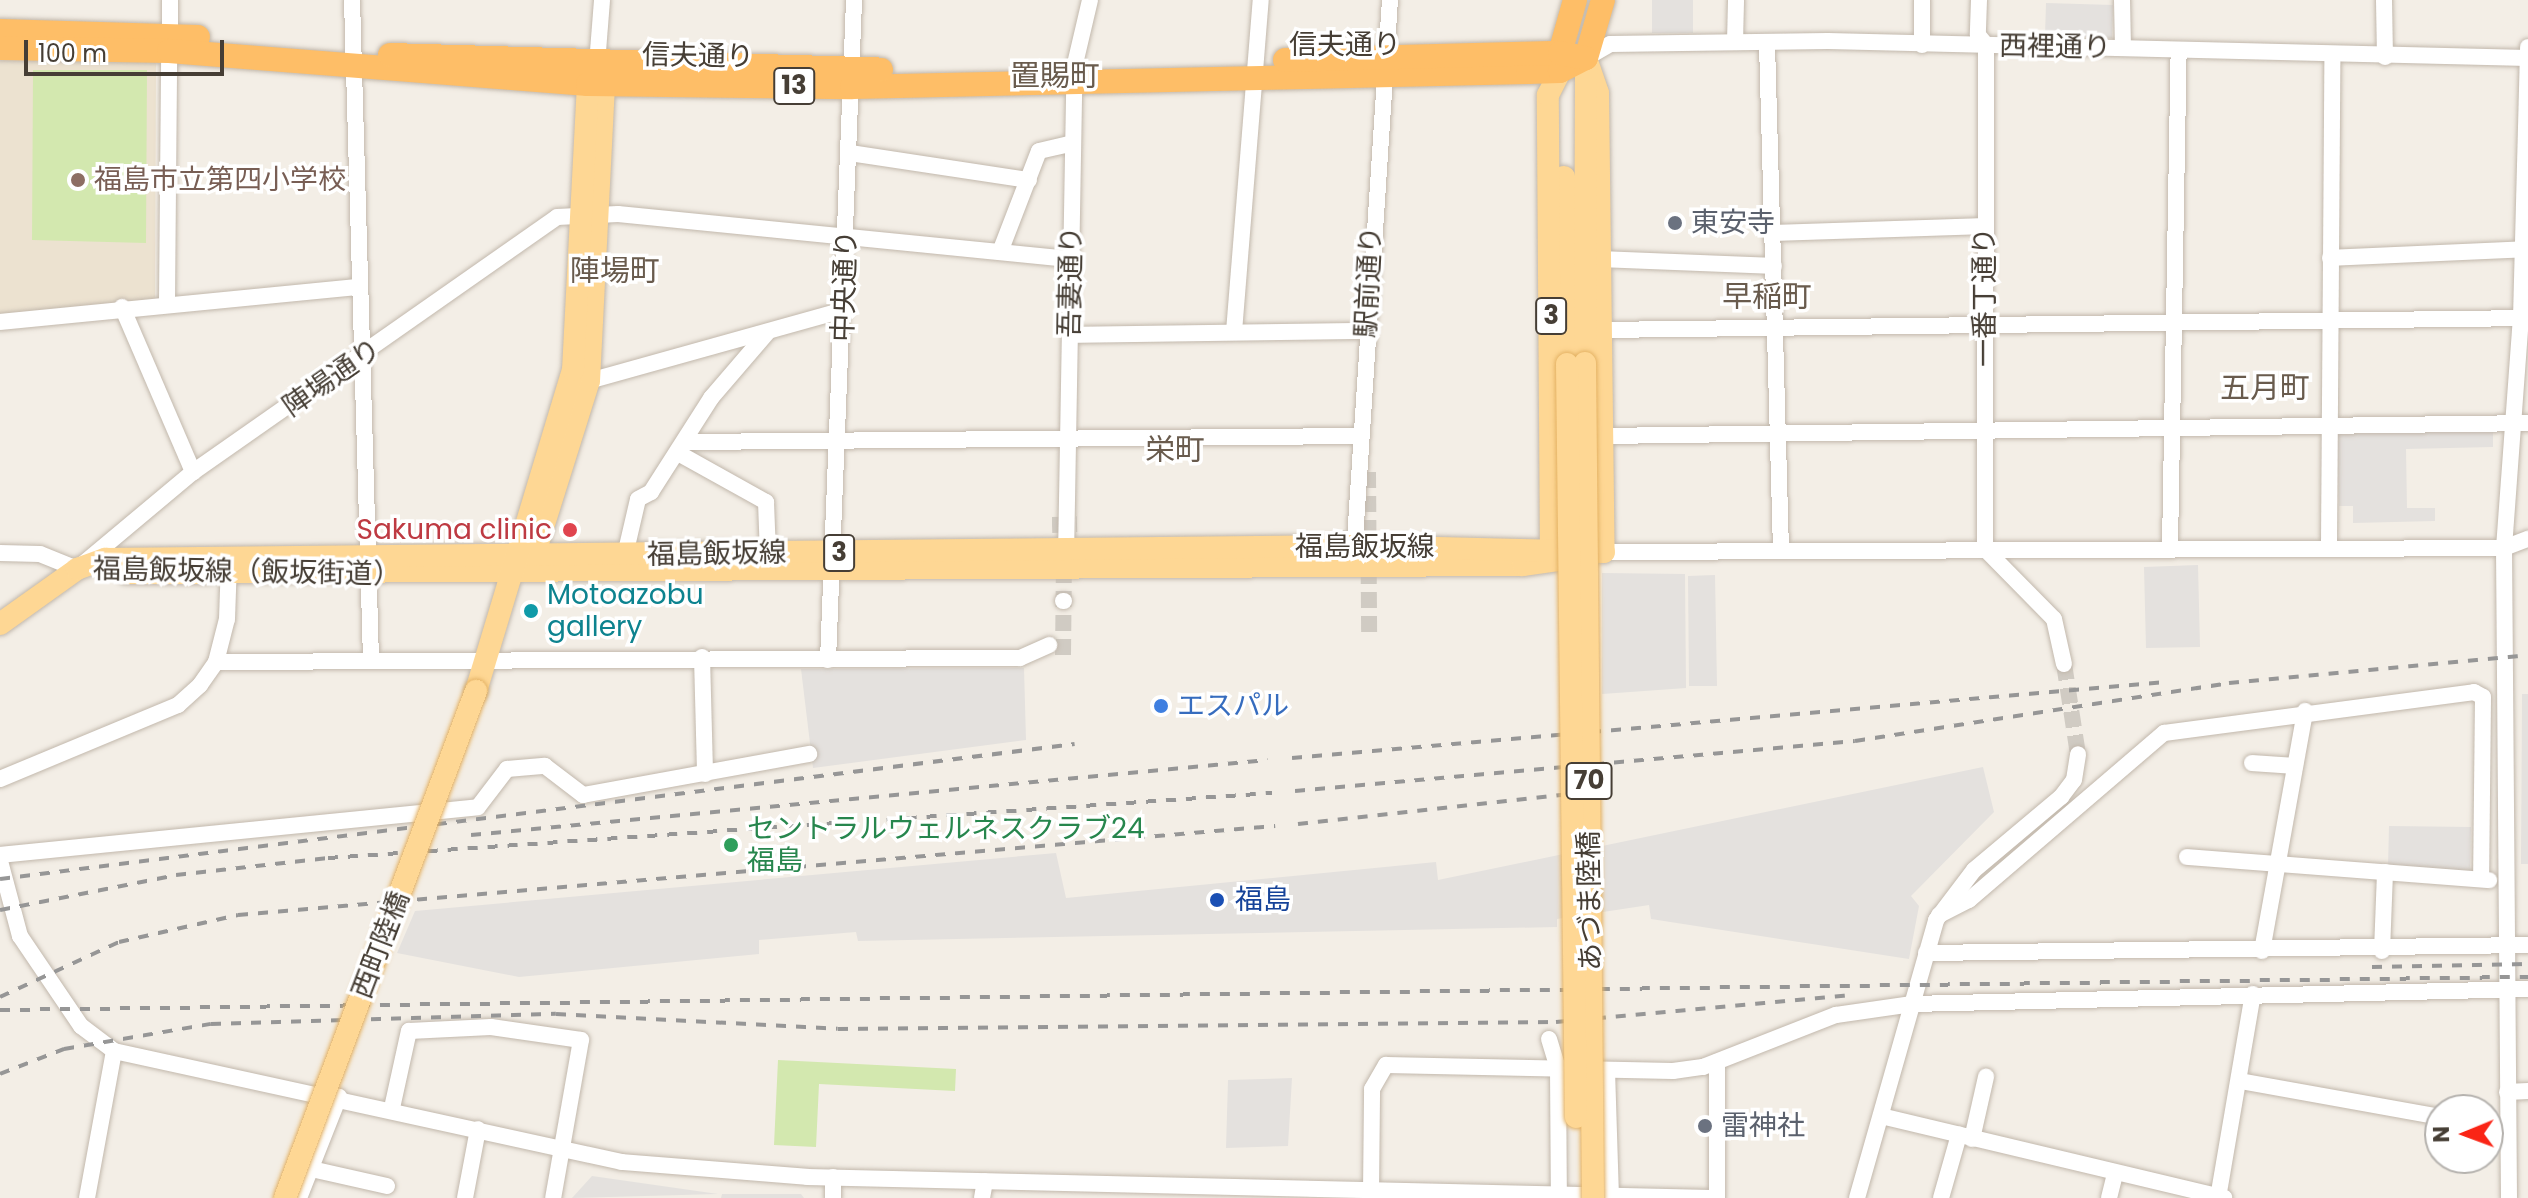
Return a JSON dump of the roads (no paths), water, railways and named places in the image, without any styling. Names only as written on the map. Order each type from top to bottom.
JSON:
[{"type":"highway","points":[[1560,62],[1575,0]]},
{"type":"highway","points":[[1586,58],[1603,0]]},
{"type":"highway","name":"信夫通り","points":[[0,31],[353,61],[596,77],[853,79],[1560,62],[1586,58]]},
{"type":"highway","name":"信夫通り","points":[[0,48],[169,43]]},
{"type":"main road","name":"70","points":[[1576,363],[1586,58]]},
{"type":"main road","name":"3","points":[[1586,58],[1598,93],[1604,552]]},
{"type":"main road","name":"70","points":[[1560,62],[1576,363]]},
{"type":"main road","name":"3","points":[[1551,555],[1548,95],[1560,62]]},
{"type":"main road","points":[[519,562],[589,381],[590,213],[596,77]]},
{"type":"main road","points":[[519,562],[573,370],[590,213]]},
{"type":"main road","name":"あづま陸橋","points":[[1565,1197],[1576,363]]},
{"type":"main road","name":"あづま陸橋","points":[[1576,363],[1605,1197]]},
{"type":"main road","name":"福島飯坂線","points":[[519,562],[836,562],[1604,552]]},
{"type":"main road","name":"福島飯坂線","points":[[519,562],[625,555],[768,554],[836,562]]},
{"type":"main road","name":"福島飯坂線（飯坂街道）","points":[[0,624],[77,569],[519,562]]},
{"type":"main road","name":"西町陸橋","points":[[285,1198],[476,691],[519,562]]},
{"type":"street","points":[[167,302],[170,0]]},
{"type":"street","points":[[352,0],[371,659]]},
{"type":"street","points":[[596,77],[602,0]]},
{"type":"street","name":"中央通り","points":[[828,660],[841,443],[854,0]]},
{"type":"street","name":"吾妻通り","points":[[1066,558],[1075,73],[1090,0]]},
{"type":"street","points":[[1234,332],[1261,0]]},
{"type":"street","name":"駅前通り","points":[[1354,555],[1365,331],[1390,0]]},
{"type":"street","points":[[1735,42],[1736,0]]},
{"type":"street","points":[[1922,0],[1922,45]]},
{"type":"street","name":"一番丁通り","points":[[1979,0],[1978,35],[1986,45],[1985,549]]},
{"type":"street","points":[[2122,0],[2123,48]]},
{"type":"street","points":[[2384,0],[2385,57]]},
{"type":"street","name":"西裡通り","points":[[1586,58],[1610,44],[1735,42],[2528,58]]},
{"type":"street","points":[[1767,43],[1781,551]]},
{"type":"street","points":[[2509,1198],[2504,945],[2504,548],[2521,423],[2528,47]]},
{"type":"street","points":[[2170,547],[2179,50]]},
{"type":"street","points":[[2329,545],[2332,55]]},
{"type":"street","points":[[1000,252],[1039,151],[1073,143]]},
{"type":"street","points":[[850,153],[1029,180]]},
{"type":"street","points":[[590,213],[1071,259]]},
{"type":"street","name":"陣場通り","points":[[77,569],[193,472],[362,359],[551,220],[590,213]]},
{"type":"street","points":[[1773,233],[1986,226]]},
{"type":"street","points":[[2330,258],[2524,250]]},
{"type":"street","points":[[1601,259],[1774,266]]},
{"type":"street","points":[[0,322],[167,302],[359,287]]},
{"type":"street","points":[[122,307],[193,472]]},
{"type":"street","points":[[589,381],[844,310]]},
{"type":"street","points":[[1601,330],[2175,319],[2525,318]]},
{"type":"street","points":[[1070,335],[1365,331]]},
{"type":"street","points":[[625,555],[638,499],[651,492],[711,398],[767,333]]},
{"type":"street","points":[[1602,436],[2521,423]]},
{"type":"street","points":[[682,447],[1360,436]]},
{"type":"street","points":[[682,447],[766,502],[768,554]]},
{"type":"street","points":[[1604,552],[2329,545],[2504,548],[2528,539]]},
{"type":"street","points":[[1985,549],[2054,619],[2064,664]]},
{"type":"street","points":[[0,553],[40,554],[77,569]]},
{"type":"street","points":[[0,779],[178,705],[216,662],[229,565]]},
{"type":"street","points":[[216,662],[702,657],[828,660],[1020,658],[1049,645]]},
{"type":"street","points":[[702,657],[705,774]]},
{"type":"street","points":[[1939,915],[1969,900],[2164,733],[2305,711],[2474,692],[2483,697],[2481,879]]},
{"type":"street","points":[[2262,951],[2305,711]]},
{"type":"street","points":[[809,754],[583,795],[545,766],[507,769],[478,807],[0,858],[7,916],[60,998],[114,1051],[392,1108],[563,1150],[657,1169],[833,1177],[983,1190],[1711,1198]]},
{"type":"street","points":[[1857,1198],[1939,915],[1974,870],[2061,797],[2074,780],[2078,754]]},
{"type":"street","points":[[2252,763],[2295,766]]},
{"type":"street","points":[[2187,857],[2504,881]]},
{"type":"street","points":[[2382,951],[2385,872]]},
{"type":"street","points":[[1926,953],[2382,951],[2528,945]]},
{"type":"street","points":[[1371,1192],[1372,1089],[1380,1068],[1607,1070],[1717,1062],[1826,1018],[1912,1004],[2528,989]]},
{"type":"street","points":[[1881,1116],[2220,1198],[2253,994]]},
{"type":"street","points":[[392,1108],[409,1031],[491,1027],[581,1040],[553,1198]]},
{"type":"street","points":[[1549,1039],[1558,1069],[1565,1197]]},
{"type":"street","points":[[87,1198],[114,1051]]},
{"type":"street","points":[[1717,1062],[1717,1198]]},
{"type":"street","points":[[1605,1197],[1607,1070]]},
{"type":"street","points":[[1941,1198],[1986,1077]]},
{"type":"street","points":[[2240,1081],[2424,1114]]},
{"type":"street","points":[[2507,1092],[2528,1091]]},
{"type":"street","points":[[299,1198],[307,1168],[339,1097]]},
{"type":"street","points":[[465,1198],[478,1129]]},
{"type":"street","points":[[307,1168],[387,1186]]},
{"type":"street","points":[[2109,1198],[2115,1174]]},
{"type":"street","points":[[833,1177],[833,1198]]},
{"type":"tunnel","points":[[1368,472],[1369,634]]},
{"type":"tunnel","points":[[1052,525],[1077,524]]},
{"type":"tunnel","points":[[1340,538],[1341,530]]},
{"type":"tunnel","points":[[1063,655],[1064,558]]},
{"type":"tunnel","points":[[2064,664],[2078,754]]},
{"type":"railway","points":[[1295,791],[1855,741],[2229,683],[2528,655]]},
{"type":"railway","points":[[1292,758],[2166,682]]},
{"type":"railway","points":[[0,879],[1075,744]]},
{"type":"railway","points":[[471,835],[1267,760]]},
{"type":"railway","points":[[1298,824],[1606,790]]},
{"type":"railway","points":[[0,910],[176,875],[328,858],[1272,793]]},
{"type":"railway","points":[[0,997],[119,942],[238,915],[1275,826]]},
{"type":"railway","points":[[2372,967],[2528,964]]},
{"type":"railway","points":[[0,1010],[2528,977]]},
{"type":"railway","points":[[0,1074],[64,1049],[211,1024],[556,1014],[838,1029],[1556,1022],[1852,995]]},
{"type":"place","name":"福島市立第四小学校","points":[[78,180]]},
{"type":"place","name":"東安寺","points":[[1675,223]]},
{"type":"place","name":"Sakuma clinic","points":[[570,530]]},
{"type":"place","name":"Motoazobu gallery","points":[[531,611]]},
{"type":"place","name":"エスパル","points":[[1161,706]]},
{"type":"place","name":"セントラルウェルネスクラブ24 福島","points":[[731,845]]},
{"type":"place","name":"福島","points":[[1217,900]]},
{"type":"place","name":"雷神社","points":[[1705,1126]]},
{"type":"district","name":"置賜町","points":[[1055,76]]},
{"type":"district","name":"陣場町","points":[[615,271]]},
{"type":"district","name":"早稲町","points":[[1767,297]]},
{"type":"district","name":"五月町","points":[[2265,388]]},
{"type":"district","name":"栄町","points":[[1175,450]]}]
